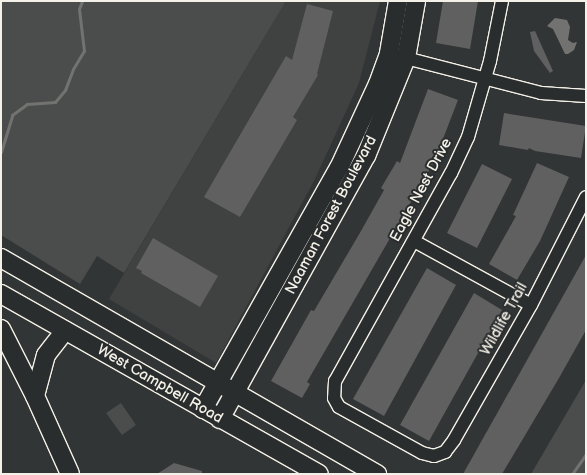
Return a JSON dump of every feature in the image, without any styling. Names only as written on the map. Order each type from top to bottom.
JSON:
[{"type":"main road","name":"Naaman Forest Boulevard","points":[[202,409],[334,177],[370,102],[389,53],[398,1]]},
{"type":"main road","name":"Naaman Forest Boulevard","points":[[220,418],[366,156],[406,58],[416,1]]},
{"type":"main road","points":[[328,224],[336,194],[337,182],[334,177]]},
{"type":"main road","name":"West Campbell Road","points":[[1,258],[217,384],[377,474]]},
{"type":"main road","name":"West Campbell Road","points":[[1,294],[319,474]]},
{"type":"main road","points":[[1,328],[35,396],[70,474]]},
{"type":"main road","points":[[35,396],[46,355],[65,331]]},
{"type":"main road","points":[[1,349],[35,396]]},
{"type":"street","name":"Eagle Nest Drive","points":[[444,452],[434,456],[422,453],[339,407],[334,398],[335,381],[414,240],[468,137],[486,78],[502,1]]},
{"type":"street","points":[[389,53],[541,93],[586,96]]},
{"type":"street","name":"Wildlife Trail","points":[[444,452],[454,440],[531,305],[586,197]]},
{"type":"street","points":[[414,240],[531,305]]},
{"type":"shaded area","points":[[1,1],[286,1],[124,273],[97,256],[80,284],[1,235]]},
{"type":"shaded area","points":[[286,1],[380,1],[359,83],[315,179],[216,363],[109,299]]},
{"type":"shaded area","points":[[555,18],[567,20],[570,27],[568,40],[573,43],[577,42],[574,50],[568,54],[565,54],[553,29],[547,26]]},
{"type":"shaded area","points":[[586,380],[586,474],[531,474]]},
{"type":"shaded area","points":[[121,403],[136,425],[122,435],[106,413]]},
{"type":"building","points":[[443,1],[478,1],[470,49],[436,43]]},
{"type":"building","points":[[307,4],[333,11],[318,75],[293,117],[297,120],[240,217],[204,197],[286,56],[292,60]]},
{"type":"building","points":[[535,31],[553,71],[550,73],[534,51],[530,32]]},
{"type":"building","points":[[428,89],[458,100],[434,162],[307,382],[310,384],[302,398],[271,381],[311,310],[314,311],[361,231],[384,190],[381,188],[397,161],[400,163]]},
{"type":"building","points":[[504,113],[586,126],[581,158],[535,151],[529,148],[528,150],[499,145]]},
{"type":"building","points":[[537,163],[569,177],[540,241],[517,280],[489,264],[516,216],[513,215]]},
{"type":"building","points":[[482,164],[512,179],[477,248],[447,233]]},
{"type":"building","points":[[153,238],[218,276],[200,307],[141,273],[142,271],[136,268]]},
{"type":"building","points":[[586,255],[586,330],[502,474],[463,474]]},
{"type":"building","points":[[427,268],[456,285],[384,416],[353,399]]},
{"type":"building","points":[[474,293],[502,310],[429,441],[400,425]]},
{"type":"building","points":[[174,463],[202,471],[202,474],[157,474]]},
{"type":"waterway","points":[[1,152],[12,115],[27,104],[55,102],[65,90],[73,69],[84,51],[79,9],[82,1]]},
{"type":"waterway","points":[[572,474],[586,454]]}]
